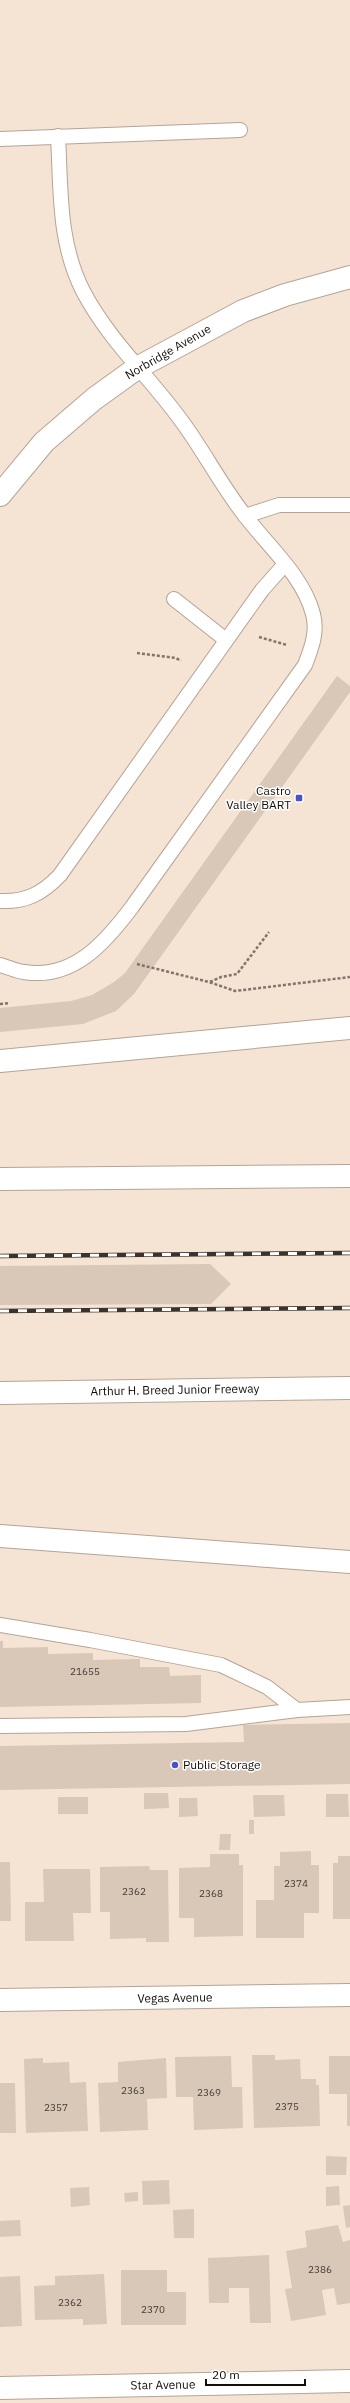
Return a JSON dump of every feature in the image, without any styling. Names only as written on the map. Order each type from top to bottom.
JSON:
[{"type":"main road","name":"Norbridge Avenue","points":[[0,495],[44,442],[94,399],[137,368],[243,311],[285,294],[350,277]]},
{"type":"main road","points":[[0,1060],[350,1028]]},
{"type":"main road","points":[[0,1179],[350,1176]]},
{"type":"main road","name":"Arthur H. Breed Junior Freeway","points":[[0,1393],[350,1388]]},
{"type":"main road","points":[[0,1536],[350,1562]]},
{"type":"main road","name":"Vegas Avenue","points":[[0,2000],[350,1995]]},
{"type":"main road","name":"Star Avenue","points":[[0,2388],[350,2381]]},
{"type":"lane","points":[[0,139],[240,130]]},
{"type":"lane","points":[[0,965],[24,972],[52,972],[78,963],[102,944],[132,907],[305,665],[315,637],[313,615],[297,581],[285,564],[245,516],[182,422],[99,319],[71,264],[62,224],[58,136]]},
{"type":"lane","points":[[245,516],[279,505],[350,505]]},
{"type":"lane","points":[[0,901],[15,902],[32,897],[48,888],[60,875],[262,590],[285,564]]},
{"type":"lane","points":[[174,599],[226,640]]},
{"type":"lane","points":[[0,1625],[90,1640],[221,1665],[267,1687],[297,1710]]},
{"type":"lane","points":[[0,1726],[186,1724],[297,1710],[350,1707]]},
{"type":"path","points":[[137,653],[176,658],[182,661]]},
{"type":"path","points":[[209,982],[221,977],[237,974],[269,932]]},
{"type":"path","points":[[137,964],[209,982],[235,991],[350,977]]},
{"type":"path","points":[[0,1004],[10,1003]]},
{"type":"building","points":[[337,676],[350,686],[350,692],[134,994],[116,1011],[83,1024],[0,1032],[0,1008],[71,1001],[92,995],[114,982],[125,973]]},
{"type":"building","points":[[210,1264],[231,1284],[211,1304],[0,1305],[0,1266]]},
{"type":"building","points":[[0,1641],[3,1641],[3,1648],[48,1647],[48,1654],[93,1653],[93,1660],[140,1659],[140,1667],[169,1667],[170,1676],[201,1675],[201,1703],[0,1707]]},
{"type":"building","name":"Public Storage","points":[[350,1723],[350,1784],[0,1790],[0,1746],[244,1742],[243,1725]]},
{"type":"building","points":[[144,1793],[168,1793],[169,1808],[144,1809]]},
{"type":"building","points":[[326,1794],[348,1794],[349,1817],[326,1817]]},
{"type":"building","points":[[253,1795],[284,1795],[285,1816],[254,1817]]},
{"type":"building","points":[[58,1797],[88,1797],[88,1814],[58,1814]]},
{"type":"building","points":[[179,1798],[197,1798],[198,1816],[179,1817]]},
{"type":"building","points":[[249,1820],[254,1820],[254,1834],[249,1834]]},
{"type":"building","points":[[220,1834],[231,1834],[230,1850],[219,1850]]},
{"type":"building","points":[[311,1851],[311,1865],[319,1865],[319,1913],[304,1913],[304,1938],[256,1938],[256,1900],[274,1900],[274,1866],[280,1866],[280,1852]]},
{"type":"building","points":[[210,1854],[239,1854],[239,1865],[243,1865],[243,1936],[194,1937],[194,1918],[179,1918],[179,1868],[210,1867]]},
{"type":"building","points":[[338,1856],[350,1856],[350,1919],[333,1919],[333,1863],[338,1863]]},
{"type":"building","points":[[0,1862],[10,1862],[11,1921],[0,1921]]},
{"type":"building","points":[[149,1866],[150,1870],[168,1870],[169,1942],[146,1942],[146,1938],[110,1939],[110,1912],[100,1912],[100,1867]]},
{"type":"building","points":[[43,1869],[90,1869],[91,1913],[73,1913],[74,1941],[25,1941],[25,1902],[44,1902]]},
{"type":"building","points":[[252,2055],[275,2055],[275,2060],[300,2059],[301,2079],[316,2079],[316,2085],[319,2085],[320,2126],[254,2128]]},
{"type":"building","points":[[231,2056],[232,2087],[242,2087],[243,2128],[194,2130],[193,2097],[176,2097],[175,2057]]},
{"type":"building","points":[[329,2056],[350,2056],[350,2126],[347,2126],[347,2094],[329,2094]]},
{"type":"building","points":[[43,2058],[43,2063],[69,2062],[70,2083],[86,2082],[88,2131],[26,2133],[24,2059]]},
{"type":"building","points":[[166,2058],[167,2098],[147,2099],[148,2130],[100,2132],[98,2083],[118,2082],[118,2062]]},
{"type":"building","points":[[0,2083],[15,2083],[16,2133],[0,2133]]},
{"type":"building","points":[[326,2156],[347,2157],[346,2175],[326,2175]]},
{"type":"building","points":[[169,2180],[170,2204],[143,2205],[142,2181]]},
{"type":"building","points":[[339,2186],[340,2205],[326,2206],[326,2187]]},
{"type":"building","points":[[89,2187],[90,2205],[71,2207],[70,2188]]},
{"type":"building","points":[[138,2192],[138,2201],[125,2202],[124,2193]]},
{"type":"building","points":[[350,2205],[350,2227],[346,2228],[343,2206]]},
{"type":"building","points":[[194,2209],[194,2238],[174,2238],[173,2210]]},
{"type":"building","points":[[20,2220],[21,2236],[0,2237],[0,2221]]},
{"type":"building","points":[[338,2225],[343,2242],[350,2240],[350,2303],[337,2305],[334,2288],[322,2290],[326,2315],[291,2321],[285,2289],[292,2288],[286,2251],[307,2247],[305,2231]]},
{"type":"building","points":[[269,2255],[271,2323],[250,2323],[249,2288],[229,2288],[229,2303],[209,2303],[208,2258]]},
{"type":"building","points":[[121,2270],[167,2270],[167,2292],[186,2292],[186,2325],[121,2325]]},
{"type":"building","points":[[104,2274],[107,2324],[83,2325],[83,2319],[35,2320],[34,2286],[55,2285],[55,2276]]},
{"type":"building","points":[[20,2276],[22,2326],[0,2327],[0,2277]]},
{"type":"railway","points":[[0,1256],[350,1253]]},
{"type":"railway","points":[[0,1311],[350,1308]]},
{"type":"place","name":"Castro Valley BART","points":[[299,798]]},
{"type":"place","name":"Public Storage","points":[[175,1765]]}]
